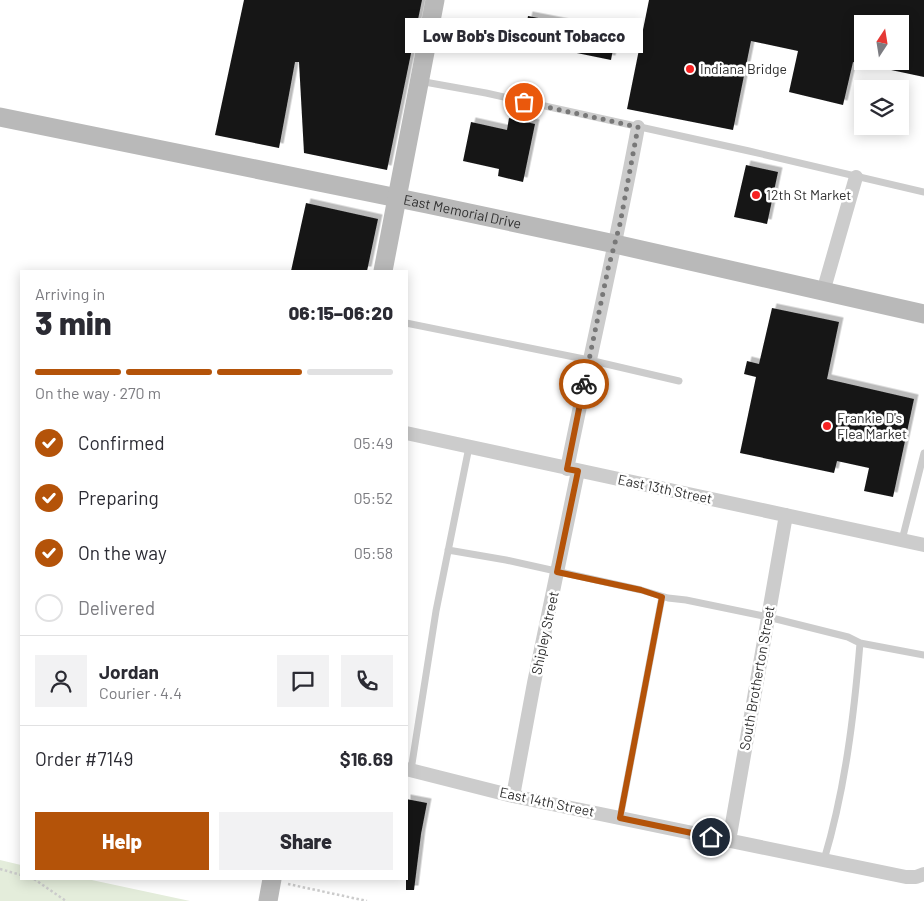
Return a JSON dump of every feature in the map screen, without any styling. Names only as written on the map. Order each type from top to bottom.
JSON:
[{"type":"main road","points":[[383,270],[436,0]]},
{"type":"main road","name":"East Memorial Drive","points":[[0,117],[615,244],[924,314]]},
{"type":"main road","points":[[268,901],[272,880]]},
{"type":"street","name":"Shipley Street","points":[[514,796],[557,572],[589,360],[615,244],[638,127]]},
{"type":"street","points":[[823,292],[856,177]]},
{"type":"street","name":"East 13th Street","points":[[408,433],[924,545]]},
{"type":"street","name":"South Brotherton Street","points":[[729,840],[786,515]]},
{"type":"street","name":"East 14th Street","points":[[409,770],[514,796],[906,877],[916,877],[924,874]]},
{"type":"lane","points":[[419,81],[486,93],[829,168],[856,177],[924,192]]},
{"type":"lane","points":[[408,323],[589,360],[679,381]]},
{"type":"lane","points":[[409,770],[436,611],[469,447]]},
{"type":"lane","points":[[902,540],[924,453]]},
{"type":"lane","points":[[448,550],[506,560],[641,590],[662,597],[686,600],[768,617],[848,637],[860,643],[924,655]]},
{"type":"lane","points":[[620,818],[662,597]]},
{"type":"lane","points":[[824,860],[842,793],[860,643]]},
{"type":"path","points":[[0,870],[20,875]]},
{"type":"path","points":[[35,880],[66,901]]},
{"type":"path","points":[[272,880],[367,901]]},
{"type":"green space","points":[[0,860],[20,865],[20,880],[92,880],[190,901],[0,901]]},
{"type":"building","points":[[244,0],[422,0],[387,170],[304,153],[299,62],[295,62],[279,148],[215,135]]},
{"type":"building","name":"Indiana Bridge","points":[[649,0],[924,0],[924,77],[891,70],[909,70],[909,15],[854,15],[854,62],[843,105],[789,92],[798,51],[751,41],[733,130],[627,109]]},
{"type":"building","points":[[528,16],[616,33],[611,60],[523,42]]},
{"type":"building","points":[[509,118],[535,124],[523,182],[498,176],[499,169],[463,161],[471,122],[507,130]]},
{"type":"building","name":"12th St Market","points":[[746,165],[778,172],[767,224],[734,217]]},
{"type":"building","points":[[306,203],[378,219],[367,270],[291,270]]},
{"type":"building","name":"Frankie D's Flea Market","points":[[772,308],[839,322],[827,379],[914,399],[893,497],[864,491],[869,468],[837,461],[834,473],[740,453],[756,377],[744,374],[747,361],[759,364]]},
{"type":"building","points":[[408,799],[427,803],[414,890],[406,890],[406,880],[408,880]]},
{"type":"way so far","points":[[524,102],[638,127],[620,224],[608,269],[584,384]]},
{"type":"place","name":"Indiana Bridge","points":[[690,69]]},
{"type":"place","name":"Low Bob's Discount Tobacco","points":[[524,102]]},
{"type":"place","name":"12th St Market","points":[[756,195]]},
{"type":"place","name":"Frankie D's Flea Market","points":[[827,426]]},
{"type":"route","points":[[584,384],[567,469],[578,471],[557,572],[641,590],[662,597],[620,818],[711,837]]}]
